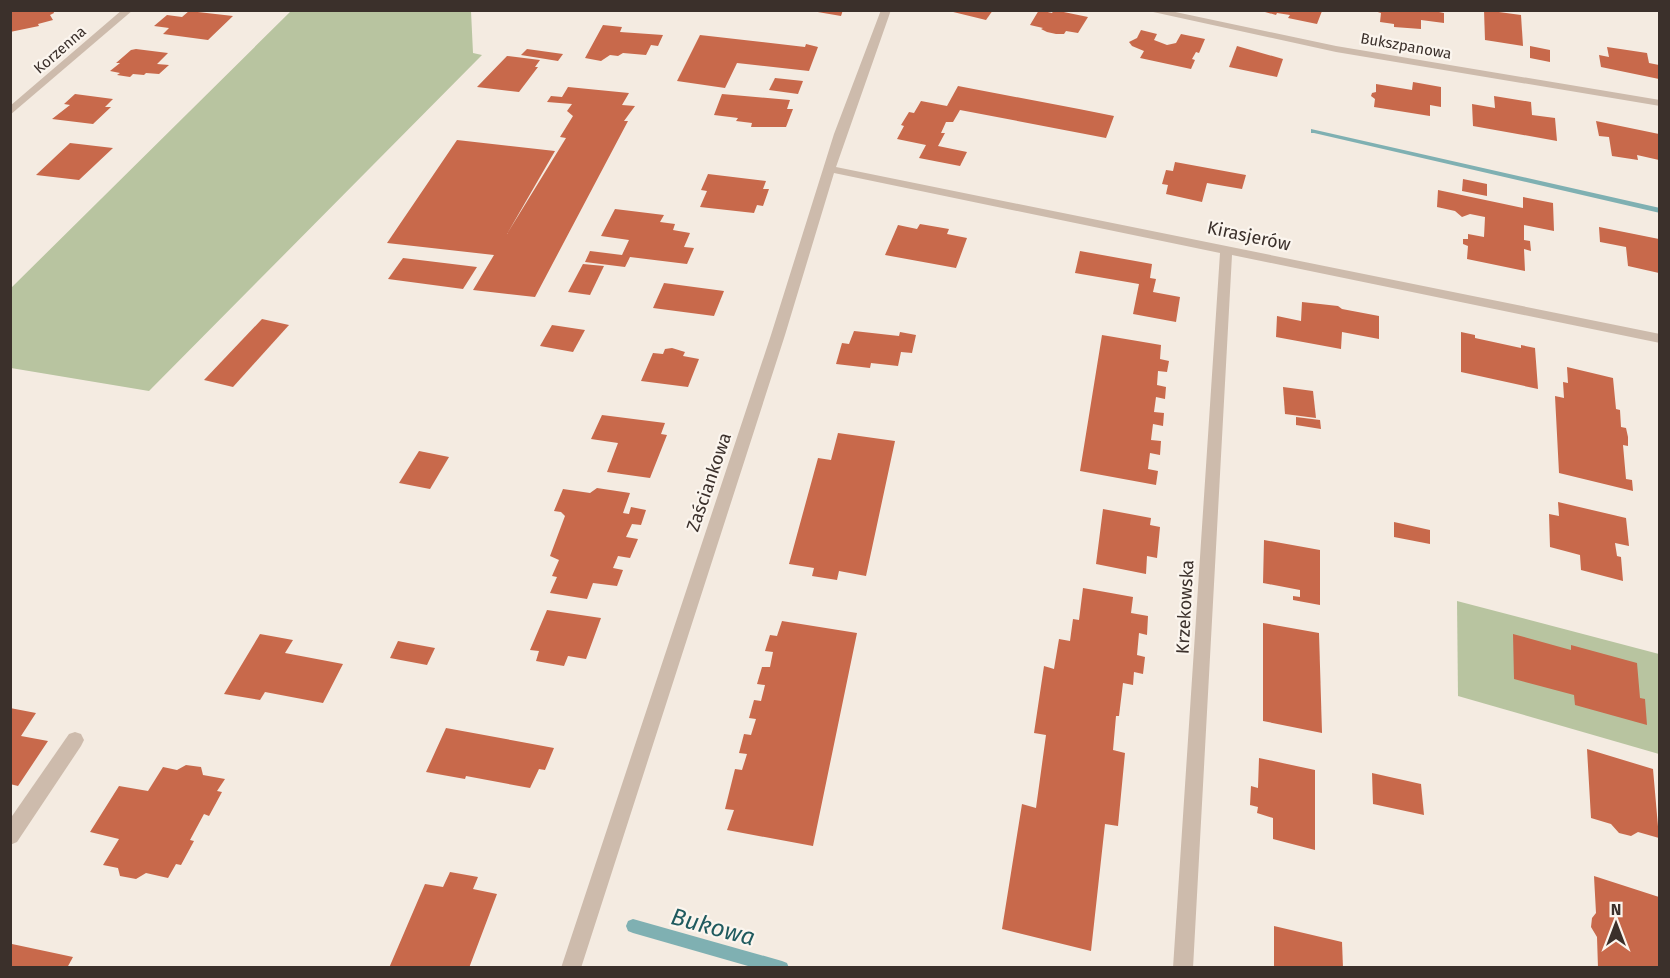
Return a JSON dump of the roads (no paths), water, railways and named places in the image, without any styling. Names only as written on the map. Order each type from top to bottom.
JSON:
[{"type":"street","name":"Korzenna","points":[[10,112],[128,10]]},
{"type":"street","name":"Zaściankowa","points":[[571,968],[840,134],[886,10]]},
{"type":"street","name":"Bukszpanowa","points":[[1149,10],[1335,49],[1659,103]]},
{"type":"street","name":"Kirasjerów","points":[[830,169],[1659,339]]},
{"type":"street","name":"Krzekowska","points":[[1183,968],[1226,249]]},
{"type":"street","points":[[10,836],[75,741]]},
{"type":"waterway","points":[[1314,131],[1660,211]]},
{"type":"waterway","name":"Bukowa","points":[[633,926],[782,968]]}]
